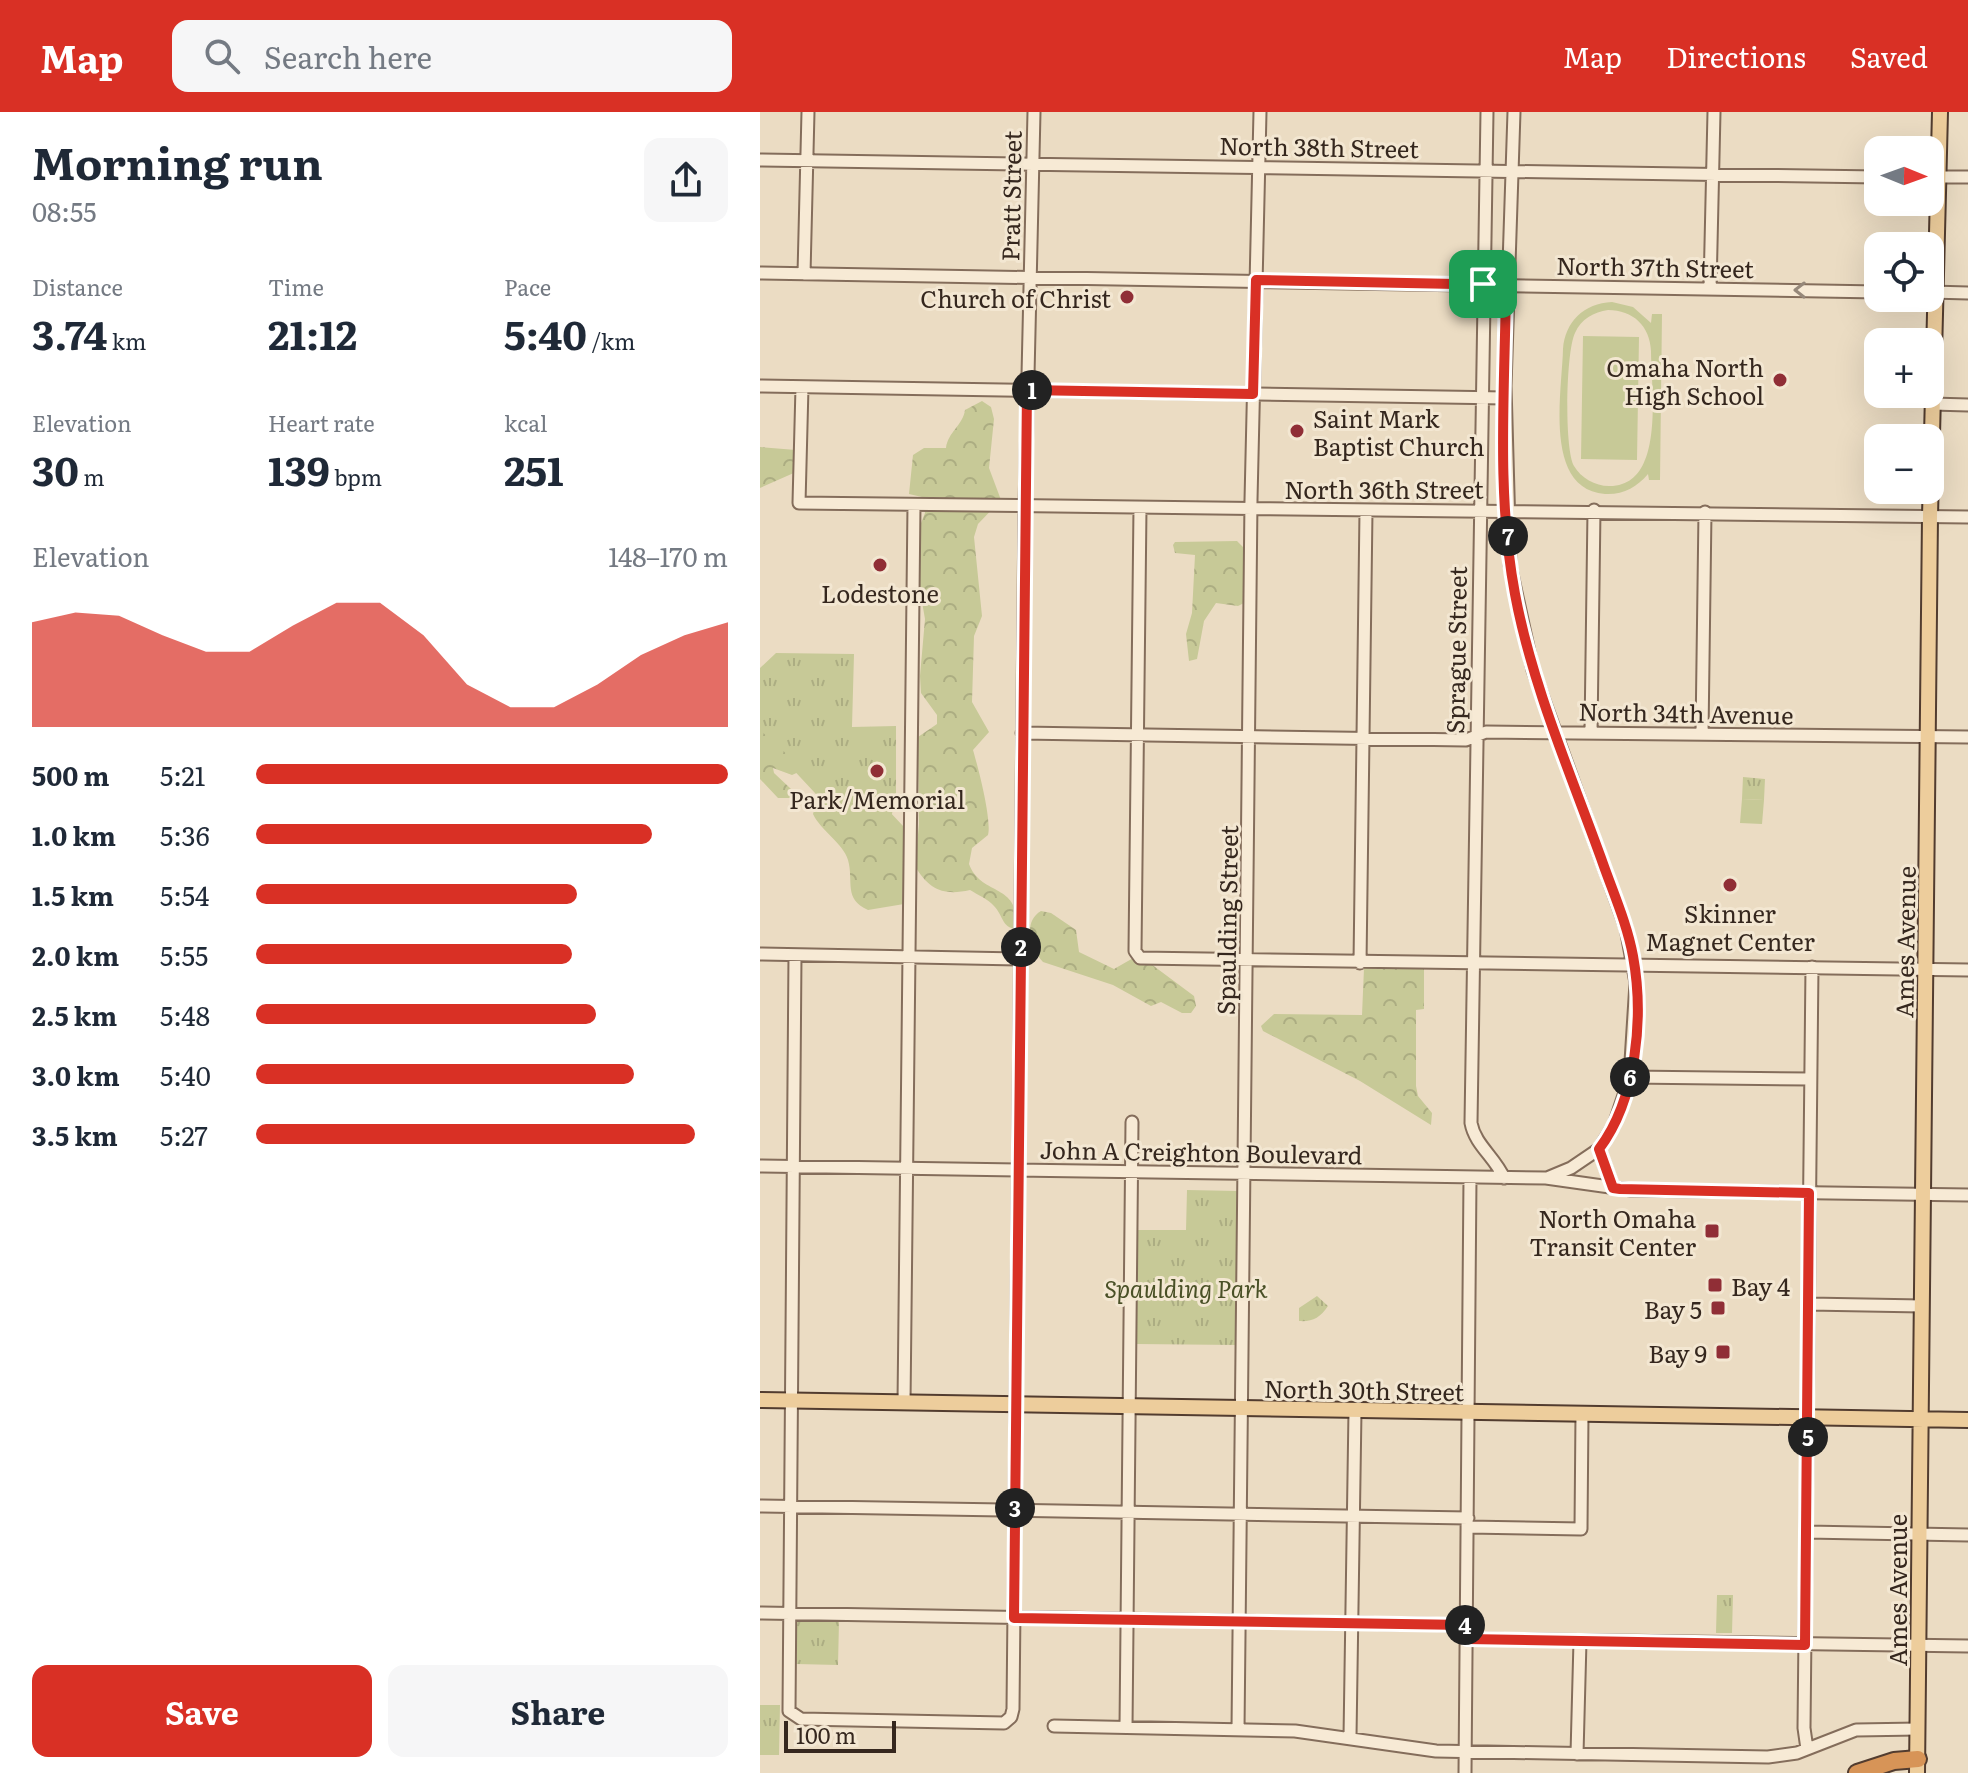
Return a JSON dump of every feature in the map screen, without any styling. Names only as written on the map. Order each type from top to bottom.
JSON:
[{"type":"highway","points":[[1857,1773],[1894,1761],[1918,1766]]},
{"type":"main road","name":"Ames Avenue","points":[[1938,136],[1940,112]]},
{"type":"main road","name":"Ames Avenue","points":[[1918,1766],[1932,408]]},
{"type":"main road","name":"North 30th Street","points":[[760,1400],[1968,1420]]},
{"type":"street","points":[[804,274],[808,112]]},
{"type":"street","name":"Pratt Street","points":[[789,1613],[788,1707],[793,1716],[1008,1721],[1013,1709],[1022,733],[1034,112]]},
{"type":"street","name":"Spaulding Street","points":[[1238,1730],[1253,394],[1260,112]]},
{"type":"street","name":"Sprague Street","points":[[1487,112],[1478,511],[1471,1123],[1474,1135],[1497,1163],[1504,1178]]},
{"type":"street","points":[[1514,112],[1506,285],[1506,509],[1519,617],[1556,732],[1626,928],[1634,965],[1636,1000],[1630,1077],[1619,1115],[1599,1149],[1571,1168],[1546,1178]]},
{"type":"street","points":[[1710,289],[1714,112]]},
{"type":"street","name":"North 38th Street","points":[[760,160],[1864,177]]},
{"type":"street","points":[[1944,177],[1968,177]]},
{"type":"street","name":"North 37th Street","points":[[760,273],[1864,292]]},
{"type":"street","points":[[1944,292],[1968,293]]},
{"type":"street","points":[[760,386],[1505,398]]},
{"type":"street","name":"North 36th Street","points":[[802,387],[799,503],[1366,511],[1594,510],[1968,517]]},
{"type":"street","points":[[1944,404],[1968,405]]},
{"type":"street","points":[[904,1403],[914,505]]},
{"type":"street","points":[[1140,508],[1135,951],[1140,958],[1968,970]]},
{"type":"street","points":[[1591,732],[1594,510]]},
{"type":"street","points":[[1360,963],[1366,511]]},
{"type":"street","points":[[1702,734],[1705,512]]},
{"type":"street","name":"North 34th Avenue","points":[[1022,733],[1466,740],[1486,732],[1968,737]]},
{"type":"street","points":[[760,954],[1020,959]]},
{"type":"street","points":[[789,1613],[795,955]]},
{"type":"street","points":[[1807,1749],[1805,1645],[1812,967]]},
{"type":"street","points":[[1630,1077],[1810,1079]]},
{"type":"street","points":[[1126,1727],[1132,1122]]},
{"type":"street","points":[[1599,1149],[1613,1188]]},
{"type":"street","name":"John A Creighton Boulevard","points":[[760,1166],[1546,1178],[1613,1188],[1968,1195]]},
{"type":"street","points":[[1465,1773],[1470,1178]]},
{"type":"street","points":[[1809,1304],[1922,1306]]},
{"type":"street","points":[[1350,1737],[1355,1411]]},
{"type":"street","points":[[760,1506],[1354,1517],[1581,1529],[1582,1414]]},
{"type":"street","points":[[1807,1532],[1968,1535]]},
{"type":"street","points":[[760,1613],[1467,1625]]},
{"type":"street","points":[[1467,1639],[1968,1646]]},
{"type":"street","points":[[1577,1754],[1580,1641]]},
{"type":"street","points":[[1054,1726],[1238,1730],[1350,1737],[1407,1748],[1465,1752],[1772,1757],[1807,1749],[1856,1730],[1918,1729]]},
{"type":"green space","points":[[1602,303],[1633,307],[1651,323],[1652,314],[1662,314],[1660,480],[1649,480],[1648,474],[1629,489],[1612,494],[1585,488],[1572,475],[1560,436],[1560,389],[1565,339],[1578,316]],"holes":[[[1617,311],[1638,321],[1650,342],[1653,410],[1647,453],[1640,471],[1627,482],[1609,486],[1589,480],[1574,466],[1569,440],[1568,378],[1572,343],[1578,328],[1593,314]]]},
{"type":"green space","points":[[1583,336],[1639,337],[1637,460],[1581,459]]},
{"type":"green space","points":[[982,401],[991,407],[994,419],[989,468],[1001,500],[978,524],[974,537],[982,616],[974,636],[972,702],[989,732],[973,750],[989,828],[988,835],[972,848],[969,864],[982,881],[1006,896],[1012,904],[1016,929],[1005,924],[986,899],[970,890],[952,892],[938,889],[926,881],[915,866],[919,824],[918,737],[937,724],[937,715],[921,693],[925,619],[917,573],[919,528],[925,513],[922,497],[909,494],[913,455],[924,448],[946,448],[965,410]]},
{"type":"green space","points":[[760,447],[796,450],[796,472],[760,488]]},
{"type":"green space","points":[[1237,541],[1243,547],[1244,603],[1238,606],[1216,603],[1204,621],[1197,659],[1189,661],[1186,634],[1192,613],[1195,555],[1175,553],[1173,545],[1175,542]]},
{"type":"green space","points":[[776,653],[854,654],[852,727],[896,726],[896,795],[889,828],[828,807],[760,734],[760,668]]},
{"type":"green space","points":[[760,730],[799,765],[801,771],[792,775],[773,768],[774,773],[791,789],[790,798],[778,798],[760,779]]},
{"type":"green space","points":[[1743,777],[1765,779],[1764,800],[1742,799]]},
{"type":"green space","points":[[824,798],[888,810],[904,827],[904,904],[868,910],[855,900],[848,860],[813,814],[817,800]]},
{"type":"green space","points":[[1742,799],[1764,800],[1762,824],[1740,823]]},
{"type":"green space","points":[[1041,911],[1051,913],[1076,930],[1079,952],[1114,969],[1135,957],[1147,961],[1194,996],[1196,1006],[1191,1013],[1182,1013],[1161,1002],[1151,1006],[1113,985],[1043,962],[1030,936],[1032,922]]},
{"type":"green space","points":[[1364,968],[1424,969],[1424,1009],[1416,1010],[1416,1086],[1418,1096],[1432,1113],[1431,1125],[1360,1081],[1263,1031],[1261,1026],[1274,1014],[1362,1015]]},
{"type":"green space","name":"Spaulding Park","points":[[1187,1190],[1238,1191],[1237,1345],[1135,1344],[1136,1230],[1186,1230]]},
{"type":"green space","points":[[1317,1296],[1328,1306],[1315,1318],[1299,1321],[1299,1308]]},
{"type":"green space","points":[[1717,1595],[1733,1595],[1732,1633],[1716,1633]]},
{"type":"green space","points":[[797,1621],[839,1622],[838,1665],[796,1664]]},
{"type":"green space","points":[[760,1705],[780,1705],[779,1755],[760,1755]]},
{"type":"place","name":"Church of Christ","points":[[1127,297]]},
{"type":"place","name":"Omaha North High School","points":[[1780,380]]},
{"type":"place","name":"Saint Mark Baptist Church","points":[[1297,431]]},
{"type":"place","name":"Lodestone","points":[[880,565]]},
{"type":"place","name":"Park/Memorial","points":[[877,771]]},
{"type":"place","name":"Skinner Magnet Center","points":[[1730,885]]},
{"type":"place","name":"North Omaha Transit Center","points":[[1712,1231]]},
{"type":"place","name":"Bay 4","points":[[1715,1285]]},
{"type":"place","name":"Bay 5","points":[[1718,1308]]},
{"type":"place","name":"Bay 9","points":[[1723,1352]]},
{"type":"route","points":[[1256,280],[1483,284],[1506,285],[1506,509],[1510,565],[1519,617],[1533,670],[1620,911],[1634,960],[1636,1000],[1630,1077],[1619,1115],[1599,1149],[1604,1169],[1613,1188],[1620,1189],[1809,1193],[1805,1645],[1467,1639],[1467,1625],[1014,1618],[1027,390],[1253,394],[1256,280]]}]
